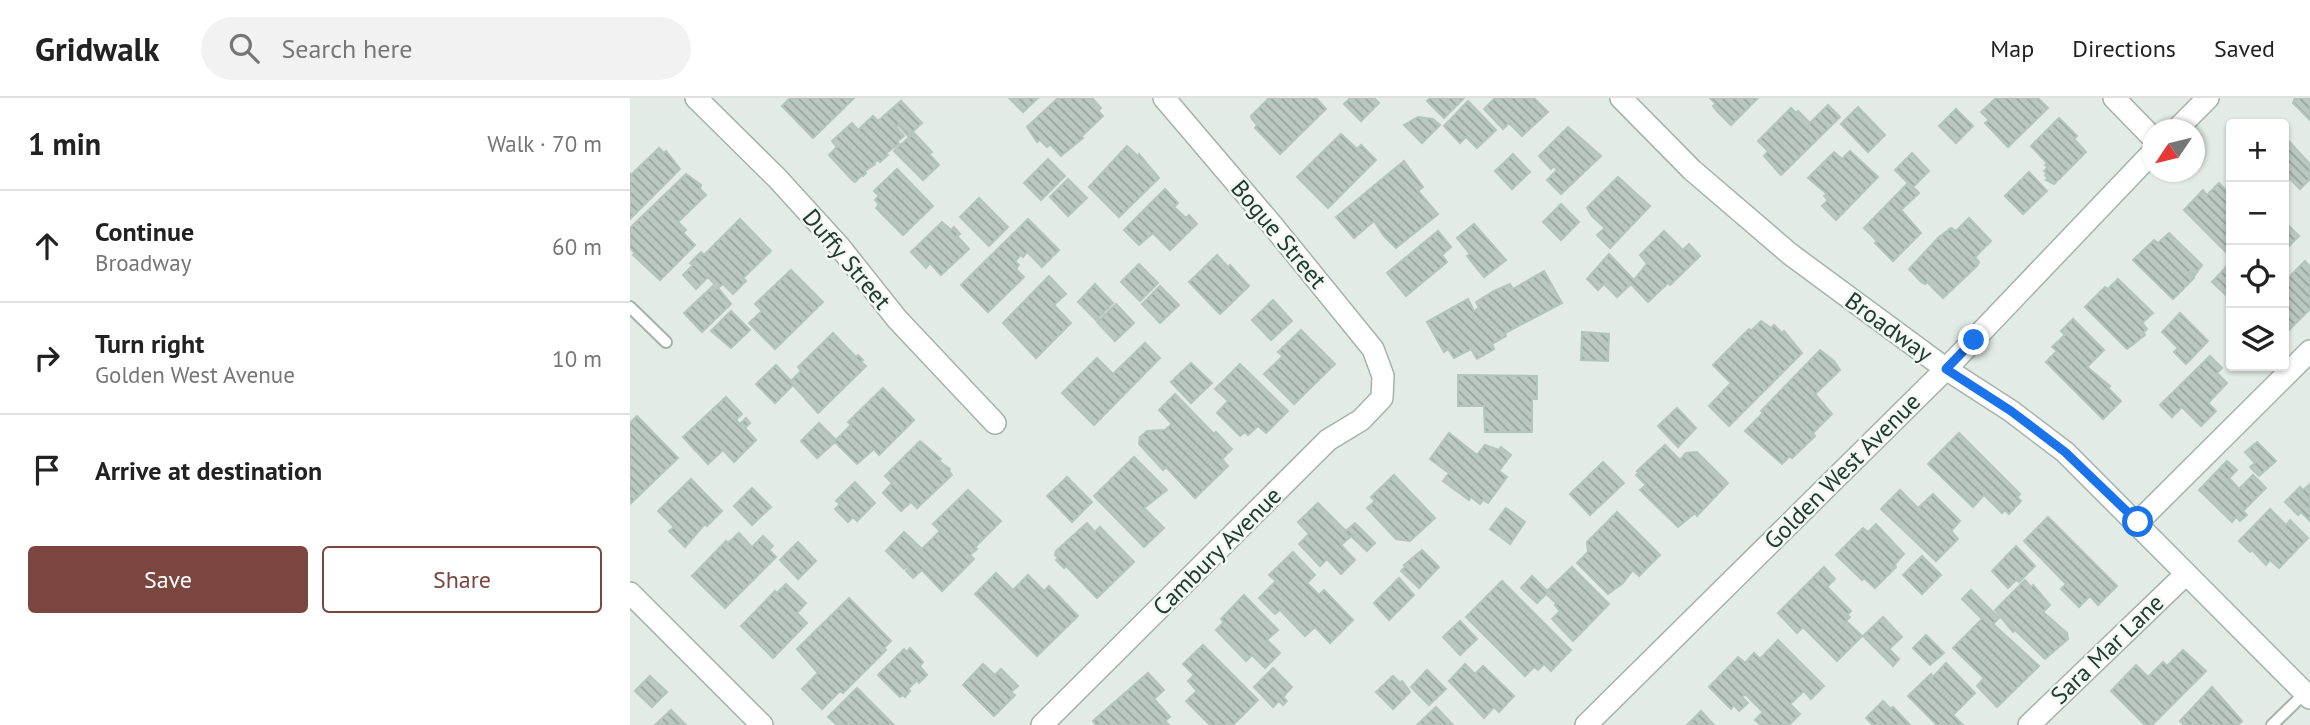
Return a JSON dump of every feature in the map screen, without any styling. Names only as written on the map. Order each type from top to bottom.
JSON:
[{"type":"street","name":"Duffy Street","points":[[696,98],[777,178],[839,246],[897,320],[995,423]]},
{"type":"street","name":"Bogue Street","points":[[1164,98],[1373,349],[1383,376]]},
{"type":"street","name":"Broadway","points":[[1621,98],[1692,170],[1790,254],[1946,369],[2011,411],[2065,452],[2138,522],[2186,574],[2308,695]]},
{"type":"street","points":[[2114,98],[2142,127]]},
{"type":"street","points":[[2187,119],[2208,98]]},
{"type":"street","name":"Golden West Avenue","points":[[1586,725],[1946,369],[2142,163]]},
{"type":"street","points":[[2138,522],[2310,351]]},
{"type":"street","name":"Cambury Avenue","points":[[1042,725],[1328,440],[1361,420],[1382,398],[1383,376]]},
{"type":"street","name":"Sara Mar Lane","points":[[2028,725],[2186,574]]},
{"type":"street","points":[[630,593],[762,725]]},
{"type":"lane","points":[[630,307],[666,342]]},
{"type":"lane","points":[[2272,725],[2308,695]]},
{"type":"building","points":[[790,98],[854,98],[813,138],[782,106]]},
{"type":"building","points":[[1009,98],[1038,98],[1023,112]]},
{"type":"building","points":[[1058,98],[1092,98],[1101,108],[1098,111],[1103,116],[1081,137],[1083,138],[1061,156],[1050,144],[1047,147],[1040,140],[1037,142],[1027,127]]},
{"type":"building","points":[[1269,98],[1316,98],[1326,109],[1280,154],[1255,128],[1257,125],[1251,116]]},
{"type":"building","points":[[1350,98],[1374,98],[1379,103],[1361,121],[1344,104]]},
{"type":"building","points":[[1430,98],[1464,98],[1444,118],[1427,101]]},
{"type":"building","points":[[1495,98],[1534,98],[1548,112],[1522,136],[1509,123],[1503,129],[1484,109]]},
{"type":"building","points":[[1710,98],[1758,98],[1731,125],[1716,110],[1713,106],[1716,104]]},
{"type":"building","points":[[1996,98],[2038,98],[2048,108],[2008,147],[1985,123],[1989,120],[1981,112]]},
{"type":"building","points":[[2295,98],[2310,98],[2310,120],[2293,103]]},
{"type":"building","points":[[901,101],[922,123],[908,136],[898,125],[896,127],[904,136],[897,142],[899,144],[886,153],[888,155],[880,162],[877,160],[855,182],[829,155],[837,147],[832,141],[852,123],[858,130],[873,116],[878,121]]},
{"type":"building","points":[[1468,101],[1496,130],[1477,148],[1466,137],[1460,143],[1444,126]]},
{"type":"building","points":[[1828,105],[1840,117],[1781,175],[1764,156],[1768,151],[1758,141],[1791,108],[1810,123]]},
{"type":"building","points":[[1858,107],[1885,135],[1868,152],[1841,124]]},
{"type":"building","points":[[1956,109],[1973,126],[1956,143],[1939,126]]},
{"type":"building","points":[[1418,117],[1433,119],[1440,125],[1422,143],[1404,125]]},
{"type":"building","points":[[2059,118],[2077,136],[2074,139],[2086,152],[2054,184],[2046,180],[2047,173],[2044,171],[2048,167],[2045,165],[2047,163],[2031,146]]},
{"type":"building","points":[[1568,127],[1601,156],[1561,194],[1547,180],[1557,170],[1554,166],[1551,169],[1539,156]]},
{"type":"building","points":[[914,133],[932,152],[929,154],[939,165],[923,180],[894,151]]},
{"type":"building","points":[[1341,134],[1357,149],[1361,145],[1376,160],[1328,208],[1297,177]]},
{"type":"building","points":[[2289,141],[2310,164],[2310,179],[2300,189],[2289,178]]},
{"type":"building","points":[[1127,146],[1138,156],[1139,154],[1159,178],[1119,217],[1089,187]]},
{"type":"building","points":[[659,148],[664,153],[666,151],[680,169],[630,219],[630,173],[631,175]]},
{"type":"building","points":[[1850,151],[1878,177],[1836,220],[1822,206],[1828,200],[1824,196],[1827,194],[1808,178],[1834,152],[1842,159]]},
{"type":"building","points":[[1912,153],[1929,171],[1913,187],[1919,193],[1901,210],[1921,233],[1893,261],[1864,228],[1908,183],[1895,170]]},
{"type":"building","points":[[1513,154],[1530,172],[1512,189],[1495,171]]},
{"type":"building","points":[[1048,159],[1065,176],[1041,200],[1024,183]]},
{"type":"building","points":[[1404,161],[1423,187],[1418,191],[1438,214],[1396,248],[1374,221],[1354,238],[1336,217]]},
{"type":"building","points":[[897,169],[933,206],[903,235],[876,208],[879,204],[875,200],[879,196],[874,191]]},
{"type":"building","points":[[2029,172],[2047,191],[2023,214],[2005,196]]},
{"type":"building","points":[[686,174],[701,185],[700,189],[706,195],[678,222],[686,230],[683,233],[695,245],[660,280],[633,255],[635,253],[630,248],[630,228]]},
{"type":"building","points":[[1618,177],[1650,206],[1610,248],[1597,235],[1605,228],[1587,208]]},
{"type":"building","points":[[1068,179],[1087,198],[1068,216],[1050,197]]},
{"type":"building","points":[[2219,183],[2226,191],[2226,252],[2184,210],[2203,190],[2207,195]]},
{"type":"building","points":[[1165,189],[1178,203],[1174,207],[1186,218],[1189,215],[1197,224],[1170,250],[1153,233],[1139,245],[1124,230]]},
{"type":"building","points":[[979,198],[1008,227],[989,246],[960,217]]},
{"type":"building","points":[[1561,204],[1579,222],[1561,240],[1543,222]]},
{"type":"building","points":[[1969,218],[1991,241],[1975,257],[1979,262],[1977,266],[1943,298],[1927,282],[1921,282],[1909,269],[1939,237],[1951,228],[1956,231]]},
{"type":"building","points":[[740,219],[771,251],[743,278],[746,281],[733,294],[723,284],[718,288],[708,277],[696,289],[683,275],[693,265],[690,263],[701,252],[704,255]]},
{"type":"building","points":[[1028,219],[1059,250],[1042,267],[1027,252],[1023,257],[1021,255],[1015,261],[1019,265],[1016,269],[1024,277],[988,312],[961,285]]},
{"type":"building","points":[[942,222],[951,230],[954,227],[960,234],[957,236],[969,249],[941,275],[930,263],[926,268],[911,252]]},
{"type":"building","points":[[1474,224],[1506,260],[1484,277],[1457,238]]},
{"type":"building","points":[[2289,226],[2299,236],[2289,246]]},
{"type":"building","points":[[1438,231],[1451,247],[1442,255],[1447,262],[1406,296],[1387,273]]},
{"type":"building","points":[[1664,231],[1683,250],[1689,244],[1700,256],[1648,302],[1631,284],[1617,297],[1604,284],[1598,290],[1587,279],[1609,254],[1634,280],[1647,264],[1640,255]]},
{"type":"building","points":[[2169,233],[2202,265],[2194,276],[2190,271],[2194,278],[2173,299],[2133,260],[2154,240],[2158,243]]},
{"type":"building","points":[[1217,255],[1249,286],[1220,314],[1189,282]]},
{"type":"building","points":[[2305,261],[2310,267],[2310,309],[2289,330],[2289,308],[2289,277]]},
{"type":"building","points":[[1139,264],[1158,283],[1140,301],[1121,282]]},
{"type":"building","points":[[2226,267],[2226,295],[2212,282]]},
{"type":"building","points":[[791,270],[823,302],[775,349],[749,323],[762,311],[755,304]]},
{"type":"building","points":[[1544,271],[1562,303],[1505,333],[1506,336],[1492,344],[1494,349],[1477,359],[1471,349],[1454,358],[1448,349],[1444,352],[1427,322],[1468,299],[1474,311],[1479,308],[1476,302],[1494,291],[1510,284],[1513,289]]},
{"type":"building","points":[[1049,276],[1066,294],[1054,305],[1071,323],[1036,358],[1003,323]]},
{"type":"building","points":[[2118,279],[2153,313],[2142,323],[2147,329],[2143,333],[2145,335],[2127,349],[2085,307],[2105,287],[2108,289]]},
{"type":"building","points":[[1095,284],[1113,303],[1096,320],[1078,302]]},
{"type":"building","points":[[713,286],[718,288],[731,304],[702,332],[684,313]]},
{"type":"building","points":[[1160,286],[1179,305],[1160,323],[1142,304]]},
{"type":"building","points":[[1273,300],[1292,321],[1271,340],[1252,320]]},
{"type":"building","points":[[1116,304],[1134,323],[1115,341],[1097,322]]},
{"type":"building","points":[[731,311],[750,330],[731,348],[711,331]]},
{"type":"building","points":[[2180,313],[2208,341],[2186,364],[2174,352],[2178,348],[2162,332]]},
{"type":"building","points":[[2073,319],[2104,350],[2087,367],[2110,386],[2108,388],[2121,401],[2103,419],[2046,362],[2057,351],[2052,347],[2065,335],[2061,331]]},
{"type":"building","points":[[1761,321],[1771,328],[1774,325],[1782,333],[1784,331],[1802,353],[1729,426],[1709,406],[1731,383],[1713,365],[1749,329],[1751,331]]},
{"type":"building","points":[[1301,330],[1335,364],[1294,404],[1264,374],[1283,356],[1278,352]]},
{"type":"building","points":[[1582,332],[1609,334],[1608,361],[1581,360]]},
{"type":"building","points":[[833,333],[856,357],[858,355],[863,360],[861,362],[866,366],[818,413],[793,385],[775,403],[756,384],[776,365],[791,381],[801,371],[798,367]]},
{"type":"building","points":[[1145,343],[1160,358],[1094,425],[1062,393],[1097,358],[1113,374]]},
{"type":"building","points":[[1820,350],[1834,361],[1840,370],[1815,394],[1832,414],[1813,433],[1815,436],[1782,464],[1745,431]]},
{"type":"building","points":[[2210,356],[2222,368],[2217,373],[2227,383],[2208,403],[2216,411],[2201,426],[2182,407],[2172,417],[2160,405]]},
{"type":"building","points":[[1191,363],[1212,383],[1191,403],[1171,382]]},
{"type":"building","points":[[1240,364],[1288,411],[1266,433],[1258,426],[1248,435],[1245,432],[1240,436],[1217,413],[1228,401],[1215,389]]},
{"type":"building","points":[[1458,375],[1537,376],[1537,399],[1532,399],[1532,432],[1485,432],[1484,406],[1458,406]]},
{"type":"building","points":[[883,388],[914,420],[879,455],[874,449],[857,464],[835,442],[817,458],[801,441],[819,423],[836,440],[851,425],[848,422]]},
{"type":"building","points":[[1175,394],[1232,449],[1222,459],[1228,466],[1195,498],[1166,467],[1163,470],[1139,444],[1140,437],[1147,431],[1165,430],[1172,424],[1159,410]]},
{"type":"building","points":[[726,397],[742,414],[736,420],[740,424],[746,418],[750,423],[745,428],[756,440],[734,462],[723,450],[708,464],[683,437]]},
{"type":"building","points":[[1677,408],[1696,428],[1678,447],[1658,426]]},
{"type":"building","points":[[637,416],[678,458],[630,504],[630,423]]},
{"type":"building","points":[[1449,433],[1477,455],[1485,445],[1499,450],[1501,447],[1511,455],[1499,471],[1507,477],[1488,503],[1483,500],[1480,504],[1471,497],[1469,500],[1443,481],[1449,473],[1430,459]]},
{"type":"building","points":[[1959,433],[2020,494],[2017,497],[2021,501],[2009,514],[2005,510],[2002,513],[1984,495],[1973,507],[1928,464]]},
{"type":"building","points":[[920,441],[941,459],[939,461],[950,469],[952,475],[917,508],[911,502],[901,511],[883,493],[892,483],[885,476]]},
{"type":"building","points":[[2257,442],[2276,461],[2259,476],[2250,467],[2255,463],[2245,452]]},
{"type":"building","points":[[1665,445],[1680,460],[1686,453],[1697,452],[1728,483],[1697,516],[1695,513],[1678,527],[1640,490],[1646,485],[1636,475]]},
{"type":"building","points":[[1134,457],[1167,490],[1144,508],[1164,528],[1144,547],[1094,496]]},
{"type":"building","points":[[2227,461],[2237,470],[2229,478],[2239,489],[2253,475],[2266,488],[2243,511],[2247,515],[2240,521],[2236,517],[2232,522],[2199,490]]},
{"type":"building","points":[[1603,462],[1624,483],[1590,515],[1570,494]]},
{"type":"building","points":[[1394,475],[1435,518],[1410,541],[1396,539],[1367,508],[1375,501],[1371,497]]},
{"type":"building","points":[[1067,477],[1092,502],[1072,522],[1047,496]]},
{"type":"building","points":[[691,479],[722,511],[707,526],[705,524],[685,547],[669,531],[674,527],[658,511]]},
{"type":"building","points":[[855,482],[875,503],[857,521],[853,517],[848,522],[835,509],[840,504],[836,501]]},
{"type":"building","points":[[2310,484],[2310,521],[2301,512],[2298,515],[2285,502],[2300,487],[2303,490]]},
{"type":"building","points":[[752,488],[771,507],[752,525],[734,506]]},
{"type":"building","points":[[968,490],[1001,521],[975,547],[977,549],[970,555],[974,559],[942,591],[922,570],[913,578],[906,571],[908,566],[904,569],[886,551],[904,532],[922,549],[940,531],[933,524]]},
{"type":"building","points":[[1900,490],[1918,508],[1933,494],[1960,521],[1951,531],[1958,539],[1936,561],[1881,509]]},
{"type":"building","points":[[1318,503],[1346,531],[1355,523],[1375,543],[1367,551],[1351,536],[1341,545],[1355,560],[1341,574],[1327,559],[1320,566],[1299,544],[1309,534],[1298,522]]},
{"type":"building","points":[[1506,508],[1525,522],[1510,544],[1490,529]]},
{"type":"building","points":[[2270,509],[2286,525],[2290,520],[2308,538],[2279,568],[2270,560],[2266,565],[2239,541]]},
{"type":"building","points":[[1617,512],[1660,555],[1639,576],[1633,570],[1623,583],[1608,594],[1577,563],[1588,552],[1587,542]]},
{"type":"building","points":[[2048,517],[2117,586],[2098,605],[2090,596],[2079,607],[2061,589],[2066,584],[2024,541]]},
{"type":"building","points":[[1087,523],[1095,532],[1100,527],[1134,562],[1097,598],[1066,566],[1064,568],[1056,560],[1058,558],[1055,555],[1056,551]]},
{"type":"building","points":[[1876,524],[1904,554],[1895,564],[1896,567],[1875,588],[1864,578],[1862,580],[1836,555],[1863,528],[1868,532]]},
{"type":"building","points":[[739,533],[752,547],[763,536],[773,546],[769,550],[776,557],[725,608],[692,576],[726,541],[728,543]]},
{"type":"building","points":[[798,542],[816,561],[798,579],[780,560]]},
{"type":"building","points":[[2016,546],[2035,566],[2019,582],[2016,580],[2008,588],[1992,571]]},
{"type":"building","points":[[1422,550],[1439,567],[1419,588],[1401,571],[1406,566],[1404,565]]},
{"type":"building","points":[[1293,552],[1315,575],[1307,583],[1319,595],[1324,590],[1353,620],[1330,643],[1315,627],[1305,636],[1280,610],[1275,614],[1259,598],[1276,581],[1269,575]]},
{"type":"building","points":[[1922,556],[1941,575],[1922,594],[1903,575]]},
{"type":"building","points":[[1572,567],[1609,604],[1573,641],[1552,619],[1560,611],[1555,605],[1557,604],[1546,594],[1537,603],[1521,588],[1532,576],[1547,591]]},
{"type":"building","points":[[1824,567],[1835,579],[1827,587],[1851,611],[1846,621],[1862,636],[1837,661],[1803,627],[1797,633],[1778,613]]},
{"type":"building","points":[[996,573],[1013,590],[1028,575],[1044,591],[1049,586],[1078,616],[1037,656],[975,594]]},
{"type":"building","points":[[1399,578],[1414,595],[1389,620],[1374,603]]},
{"type":"building","points":[[2025,580],[2031,587],[2033,585],[2050,605],[2043,612],[2067,633],[2068,639],[2045,659],[2015,630],[2013,632],[1995,610]]},
{"type":"building","points":[[1502,581],[1571,650],[1551,671],[1544,664],[1538,670],[1534,667],[1525,676],[1466,617]]},
{"type":"building","points":[[786,584],[806,603],[797,613],[807,623],[773,658],[741,626],[775,591],[777,593]]},
{"type":"building","points":[[1971,590],[1999,618],[1993,624],[2039,666],[1997,707],[1977,686],[1984,678],[1953,648],[1982,619],[1962,599]]},
{"type":"building","points":[[1244,595],[1278,630],[1267,640],[1280,653],[1265,668],[1252,655],[1246,661],[1216,630],[1224,622],[1221,619]]},
{"type":"building","points":[[849,598],[891,641],[884,648],[886,650],[843,693],[840,691],[822,709],[802,689],[818,673],[797,649]]},
{"type":"building","points":[[1883,617],[1902,637],[1889,649],[1899,659],[1893,666],[1863,636]]},
{"type":"building","points":[[1460,621],[1477,639],[1460,655],[1443,637]]},
{"type":"building","points":[[1926,635],[1944,653],[1930,665],[1913,648]]},
{"type":"building","points":[[1778,640],[1824,686],[1811,699],[1804,691],[1790,704],[1800,714],[1789,725],[1761,725],[1755,720],[1763,712],[1745,694],[1742,697],[1748,703],[1739,711],[1734,705],[1731,709],[1709,687],[1738,657],[1745,663],[1754,653],[1760,659]]},
{"type":"building","points":[[1203,645],[1258,700],[1233,725],[1210,725],[1186,701],[1197,691],[1188,681],[1194,675],[1183,664]]},
{"type":"building","points":[[910,648],[923,662],[920,666],[927,675],[908,689],[910,691],[905,697],[900,697],[878,675],[904,649],[906,652]]},
{"type":"building","points":[[2183,650],[2206,671],[2152,725],[2145,725],[2111,691],[2136,665],[2148,677],[2163,662],[2167,666]]},
{"type":"building","points":[[1946,663],[1975,693],[1953,715],[1963,725],[1937,725],[1908,696]]},
{"type":"building","points":[[983,664],[995,675],[1001,669],[1018,686],[1011,692],[1015,695],[994,716],[963,685]]},
{"type":"building","points":[[1465,664],[1475,674],[1483,666],[1514,696],[1499,712],[1494,707],[1484,718],[1449,681]]},
{"type":"building","points":[[1273,668],[1292,687],[1283,697],[1287,701],[1283,705],[1279,701],[1273,707],[1254,687]]},
{"type":"building","points":[[1427,670],[1446,689],[1429,705],[1411,687]]},
{"type":"building","points":[[1148,673],[1164,690],[1154,699],[1170,717],[1165,721],[1168,724],[1096,725],[1093,721]]},
{"type":"building","points":[[650,676],[667,692],[652,707],[635,691]]},
{"type":"building","points":[[1393,676],[1400,683],[1402,681],[1410,692],[1393,709],[1376,692]]},
{"type":"building","points":[[2212,687],[2242,721],[2238,725],[2184,725],[2180,721]]},
{"type":"building","points":[[857,688],[894,725],[837,725],[828,717]]},
{"type":"building","points":[[1883,701],[1891,709],[1893,707],[1910,725],[1873,725],[1866,718]]},
{"type":"building","points":[[1436,707],[1453,725],[1417,725]]},
{"type":"building","points":[[671,710],[686,725],[655,725]]},
{"type":"building","points":[[1701,711],[1714,725],[1687,725]]},
{"type":"route","points":[[1974,340],[1946,369],[2011,411],[2065,452],[2138,522]]}]
